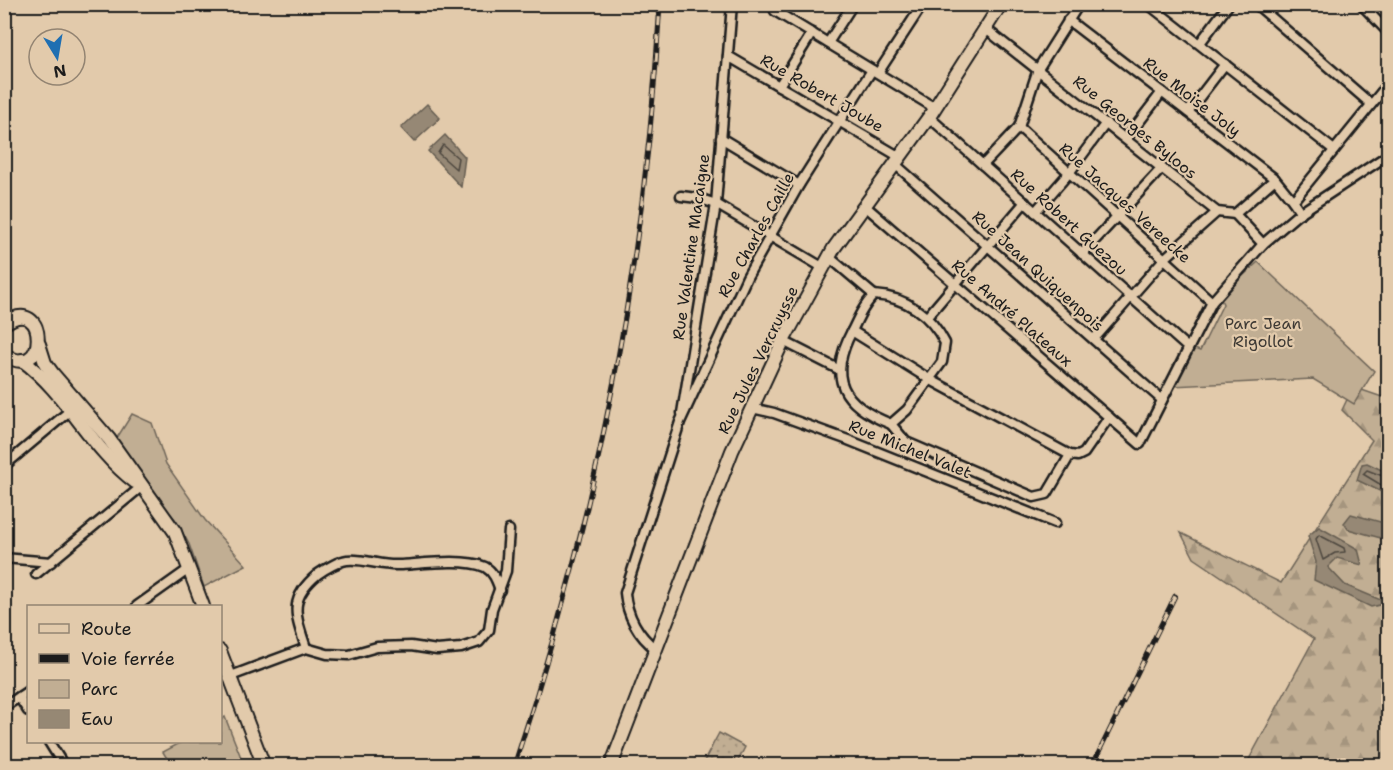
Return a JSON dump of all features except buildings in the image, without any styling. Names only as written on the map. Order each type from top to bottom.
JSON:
[{"type":"main road","name":"Rue Jules Vercruysse","points":[[611,765],[732,451],[783,341],[826,262],[864,205],[932,113],[1001,4]]},
{"type":"main road","points":[[4,324],[17,318],[29,321],[38,330],[39,344],[45,363],[98,448],[141,487]]},
{"type":"main road","points":[[11,358],[33,354],[39,344]]},
{"type":"main road","points":[[11,358],[45,378],[109,439],[175,532],[203,605]]},
{"type":"main road","points":[[222,656],[264,765]]},
{"type":"street","name":"Rue Valentine Macaigne","points":[[680,422],[716,204],[732,4]]},
{"type":"street","points":[[828,43],[854,4]]},
{"type":"street","name":"Rue Charles Caille","points":[[680,422],[747,277],[799,185],[840,121],[923,4]]},
{"type":"street","points":[[984,165],[1019,127],[1038,69],[1078,4]]},
{"type":"street","points":[[1148,4],[1334,150]]},
{"type":"street","points":[[1200,43],[1228,4]]},
{"type":"street","points":[[1256,4],[1371,104]]},
{"type":"street","points":[[1361,4],[1389,32]]},
{"type":"street","name":"Rue Robert Guezou","points":[[778,8],[932,113],[1035,212],[1188,348]]},
{"type":"street","name":"Rue Moïse Joly","points":[[1068,20],[1275,179],[1301,213]]},
{"type":"street","name":"Rue Georges Byloos","points":[[986,29],[1217,212]]},
{"type":"street","points":[[779,86],[812,33]]},
{"type":"street","name":"Rue Robert Joube","points":[[728,56],[840,121],[898,160]]},
{"type":"street","points":[[1188,112],[1225,64]]},
{"type":"street","points":[[1293,201],[1389,84]]},
{"type":"street","points":[[1126,139],[1162,92]]},
{"type":"street","points":[[1035,212],[1106,123]]},
{"type":"street","name":"Rue Jacques Vereecke","points":[[1019,127],[1212,302]]},
{"type":"street","points":[[721,138],[799,185]]},
{"type":"street","points":[[1162,400],[1212,302],[1263,244],[1301,213],[1389,155]]},
{"type":"street","name":"Rue Jean Quiquenpois","points":[[898,160],[987,245],[1162,400]]},
{"type":"street","points":[[1083,254],[1162,168]]},
{"type":"street","points":[[1235,214],[1275,179]]},
{"type":"street","points":[[681,196],[698,198],[716,204],[770,235],[826,262],[874,295],[890,296],[927,317],[945,343],[942,362],[907,410],[891,423]]},
{"type":"street","points":[[927,317],[1025,202]]},
{"type":"street","name":"Rue André Plateaux","points":[[864,205],[1140,444],[1162,400]]},
{"type":"street","points":[[1094,339],[1164,259],[1217,212],[1235,214],[1263,244]]},
{"type":"street","points":[[874,295],[840,353],[838,369],[842,388],[851,401],[872,417],[891,423],[906,442],[1034,497],[1047,494],[1070,455]]},
{"type":"street","points":[[852,331],[929,379],[1070,455],[1078,456],[1084,453],[1108,417]]},
{"type":"street","points":[[783,341],[838,369]]},
{"type":"street","points":[[4,466],[74,407]]},
{"type":"street","name":"Rue Michel Valet","points":[[752,408],[848,440],[1055,523]]},
{"type":"street","points":[[656,649],[637,629],[626,606],[625,593],[680,422]]},
{"type":"street","points":[[98,448],[109,439]]},
{"type":"street","points":[[36,574],[141,487]]},
{"type":"street","points":[[231,676],[306,648],[327,654],[349,655],[377,647],[411,646],[437,650],[461,648],[479,642],[489,630],[492,609],[506,571],[509,530]]},
{"type":"street","points":[[4,558],[51,562]]},
{"type":"street","points":[[306,648],[298,621],[296,604],[303,587],[322,571],[347,560],[385,566],[466,563],[486,568],[494,575],[500,590]]},
{"type":"street","points":[[138,605],[189,569]]},
{"type":"street","points":[[4,707],[27,691]]},
{"type":"street","points":[[20,697],[27,709]]},
{"type":"street","points":[[50,743],[64,765]]},
{"type":"green space","name":"Parc Jean Rigollot","points":[[1258,262],[1374,371],[1354,404],[1313,379],[1173,386],[1192,348],[1200,351],[1223,304],[1220,297]]},
{"type":"green space","points":[[1353,387],[1388,399],[1388,765],[1246,765],[1314,639],[1194,558],[1181,533],[1281,583],[1372,440],[1342,410]]},
{"type":"green space","points":[[132,414],[152,423],[166,464],[205,520],[246,565],[204,587],[189,544],[175,519],[140,479],[115,441]]},
{"type":"green space","points":[[225,717],[244,765],[171,765],[163,752],[180,743],[222,743],[222,719]]},
{"type":"green space","points":[[719,733],[745,747],[736,765],[702,765]]},
{"type":"water","points":[[427,104],[440,118],[414,142],[401,128]]},
{"type":"water","points":[[445,135],[465,157],[461,187],[428,151]]},
{"type":"water","points":[[1367,463],[1388,473],[1388,495],[1357,480],[1362,464]]},
{"type":"water","points":[[1351,514],[1388,524],[1388,540],[1348,529],[1344,523]]},
{"type":"water","points":[[1319,527],[1358,549],[1362,565],[1337,558],[1328,567],[1345,585],[1388,603],[1371,607],[1314,580],[1316,562],[1308,536]]},
{"type":"railway","points":[[514,766],[569,579],[612,390],[629,294],[642,198],[653,101],[660,4]]},
{"type":"railway","points":[[1092,766],[1175,596]]}]
